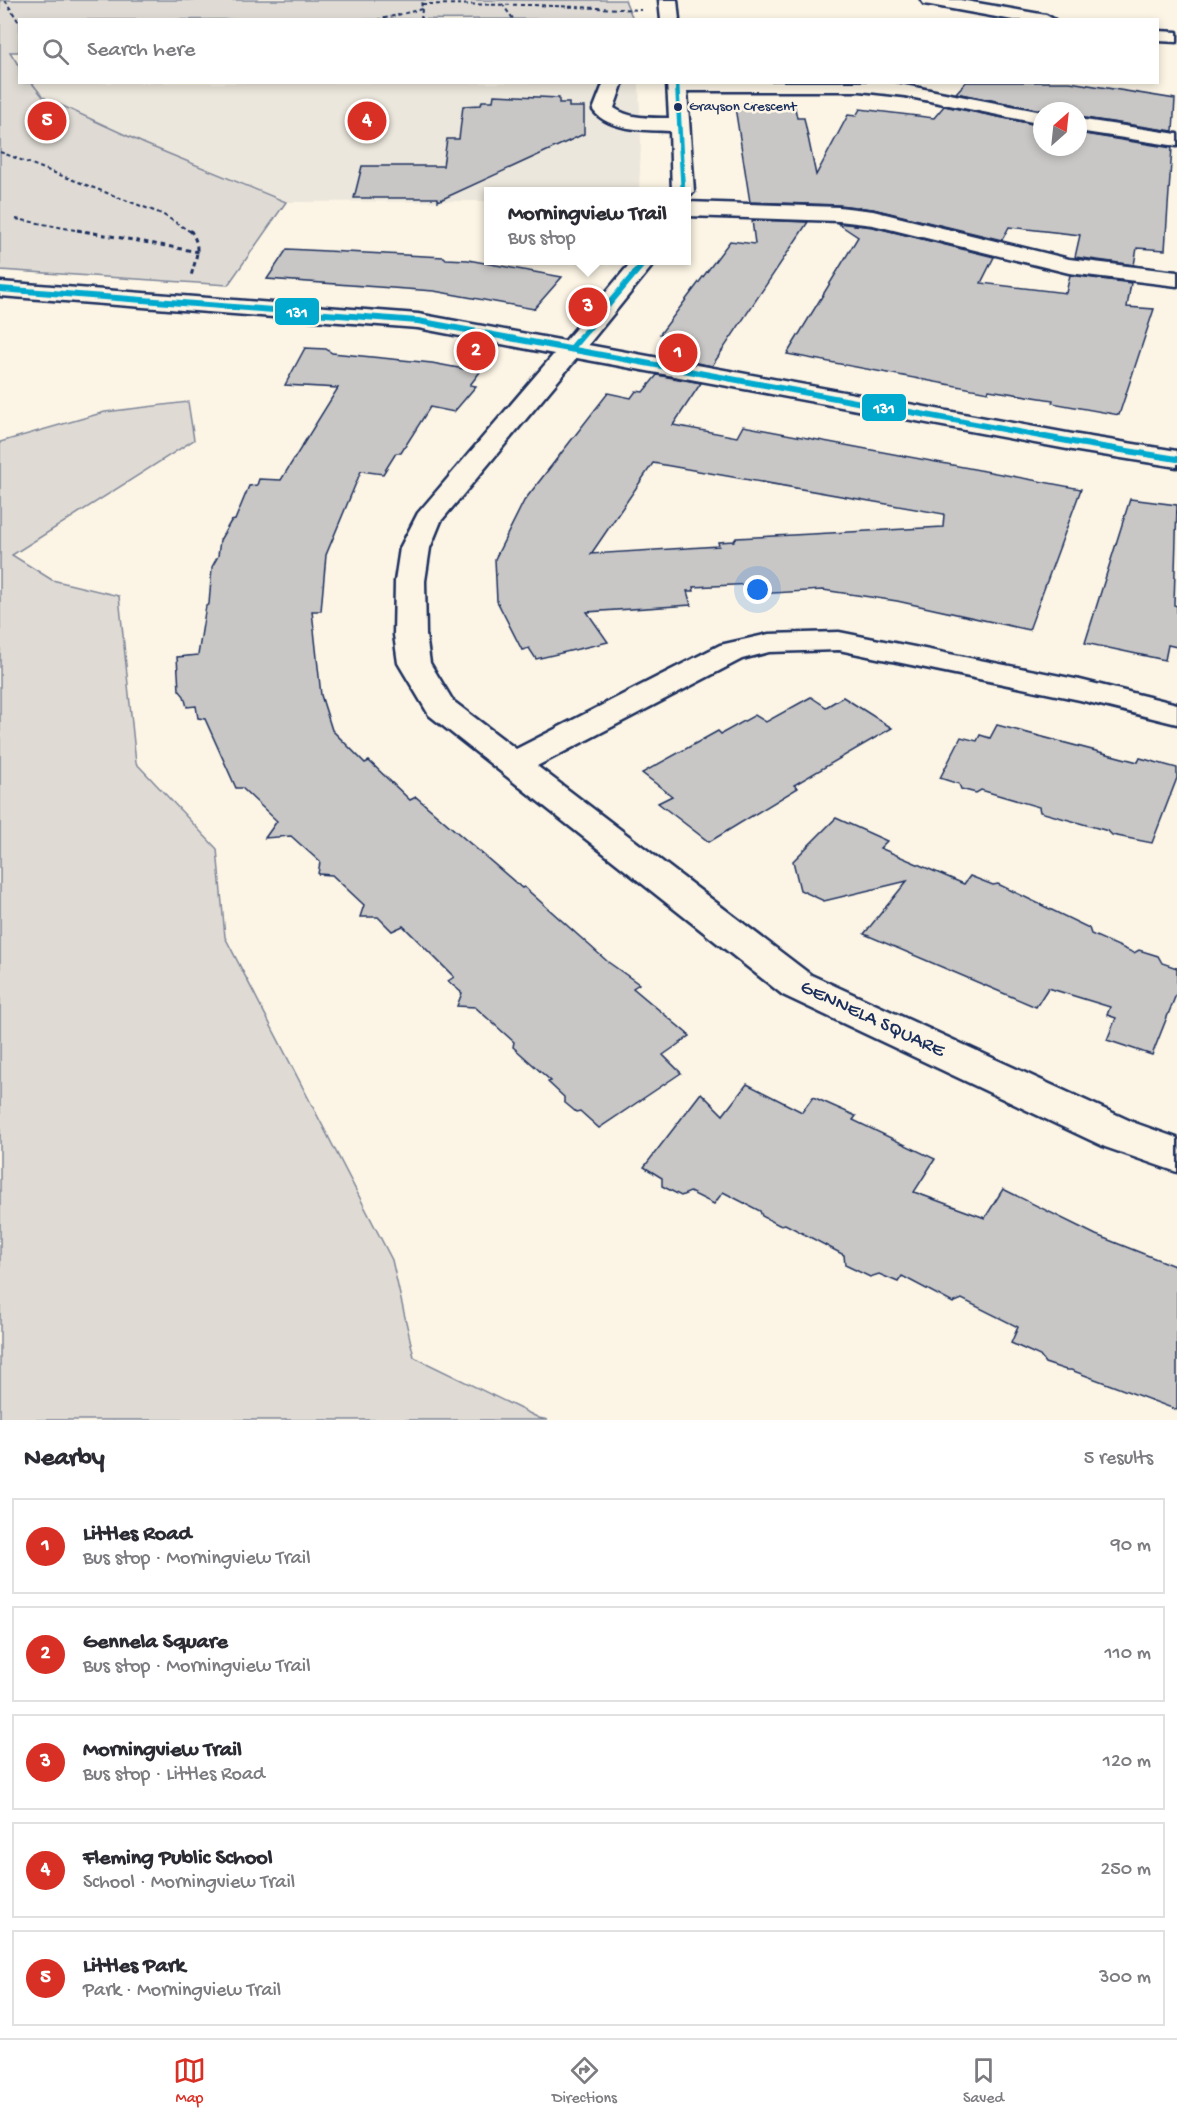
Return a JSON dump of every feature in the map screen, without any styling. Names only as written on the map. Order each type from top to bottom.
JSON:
[{"type":"street","points":[[930,0],[1034,18]]},
{"type":"street","points":[[1159,36],[1177,37]]},
{"type":"street","points":[[613,84],[603,110],[610,117],[627,121],[678,125]]},
{"type":"street","points":[[683,187],[677,84],[860,85],[905,90],[1033,116]]},
{"type":"street","points":[[1087,126],[1177,140]]},
{"type":"street","points":[[691,209],[839,214],[873,218],[1069,266],[1177,279]]},
{"type":"street","name":"GENNELA SQUARE","points":[[643,265],[428,519],[415,548],[410,581],[410,635],[414,663],[441,708],[796,985],[1120,1135],[1177,1155]]},
{"type":"street","points":[[0,289],[418,321],[1078,443],[1177,459]]},
{"type":"street","points":[[514,764],[731,652],[769,644],[839,641],[1080,690],[1177,714]]},
{"type":"path","points":[[2,0],[18,21]]},
{"type":"path","points":[[421,0],[422,18]]},
{"type":"path","points":[[422,4],[502,4],[669,10]]},
{"type":"path","points":[[502,4],[512,18]]},
{"type":"path","points":[[385,18],[422,9]]},
{"type":"path","points":[[0,152],[140,205],[171,219],[194,235],[199,252],[180,302]]},
{"type":"path","points":[[16,219],[199,252]]},
{"type":"shaded area","points":[[0,0],[625,0],[633,18],[18,18],[18,52],[10,52],[18,64],[18,84],[33,84],[43,97],[145,144],[286,202],[228,285],[0,270]]},
{"type":"shaded area","points":[[33,84],[639,84],[641,144],[639,187],[484,187],[484,201],[286,202],[145,144],[42,97]]},
{"type":"shaded area","points":[[188,402],[194,440],[12,555],[52,580],[119,596],[136,763],[217,849],[225,937],[392,1260],[414,1357],[539,1418],[548,1420],[0,1420],[0,442],[105,412]]},
{"type":"building","points":[[964,84],[1082,84],[1175,99],[1173,131],[1087,118],[1087,102],[1033,102],[1033,109],[956,93]]},
{"type":"building","points":[[494,95],[559,98],[559,103],[569,103],[569,107],[584,107],[584,134],[438,201],[438,198],[354,198],[362,166],[443,166],[447,139],[459,139],[463,106],[481,105],[482,101],[493,101]]},
{"type":"building","points":[[746,103],[794,103],[797,118],[804,118],[816,175],[848,115],[856,116],[860,109],[934,118],[944,106],[1033,124],[1033,156],[1087,156],[1087,134],[1172,148],[1165,250],[1137,248],[1134,265],[1075,257],[1080,235],[1009,227],[1002,240],[873,209],[839,205],[750,202],[735,107],[746,107]]},
{"type":"building","points":[[752,220],[808,222],[712,366],[670,358],[685,339],[660,334],[730,241],[755,244]]},
{"type":"building","points":[[837,223],[873,227],[994,257],[981,283],[1066,293],[1070,275],[1131,283],[1127,307],[1154,309],[1119,415],[1052,403],[1053,400],[989,390],[988,392],[787,354],[858,237]]},
{"type":"building","points":[[287,249],[444,257],[562,277],[534,309],[434,291],[267,279]]},
{"type":"building","points":[[305,348],[432,363],[480,372],[470,385],[476,386],[454,412],[430,407],[401,453],[396,453],[383,474],[361,471],[326,555],[321,611],[312,611],[321,695],[332,730],[365,763],[369,761],[410,800],[416,797],[522,888],[524,887],[608,962],[639,984],[633,988],[690,1036],[663,1055],[681,1073],[599,1128],[580,1111],[576,1112],[564,1102],[564,1097],[548,1082],[551,1081],[513,1047],[514,1042],[475,1007],[457,1006],[462,993],[448,981],[454,977],[403,926],[392,931],[378,917],[360,917],[364,905],[332,875],[318,874],[320,862],[291,836],[265,838],[277,821],[242,788],[236,788],[205,719],[198,718],[196,706],[187,707],[184,696],[179,690],[177,657],[198,655],[206,606],[209,604],[212,567],[218,556],[220,540],[231,521],[235,520],[249,486],[257,485],[259,479],[281,480],[338,388],[285,385]]},
{"type":"building","points":[[657,375],[701,383],[673,425],[737,437],[743,426],[1081,489],[1029,630],[897,601],[823,590],[756,594],[753,584],[693,587],[694,591],[687,591],[691,605],[587,612],[608,642],[536,659],[529,648],[522,650],[497,601],[495,559],[524,501],[608,393],[631,398],[636,391],[643,392]],"holes":[[[653,463],[944,514],[943,527],[736,538],[734,541],[718,542],[719,546],[591,554]]]},
{"type":"building","points":[[1130,499],[1177,505],[1174,605],[1177,606],[1177,647],[1168,645],[1165,660],[1085,643]]},
{"type":"building","points":[[811,697],[826,707],[843,697],[892,728],[794,785],[798,788],[709,842],[658,803],[672,796],[642,773],[718,731],[721,734],[755,715],[766,722]]},
{"type":"building","points":[[997,725],[1138,762],[1140,758],[1177,768],[1177,778],[1152,843],[1112,835],[1108,831],[1040,812],[1039,807],[981,790],[976,793],[961,789],[959,784],[940,778],[961,737],[977,741],[980,735],[990,738]]},
{"type":"building","points":[[836,818],[887,841],[880,848],[964,884],[970,876],[993,885],[998,884],[1089,928],[1091,934],[1134,953],[1139,950],[1158,956],[1162,963],[1177,968],[1177,992],[1152,1055],[1107,1040],[1116,1018],[1107,1015],[1110,1007],[1048,988],[1036,1007],[864,934],[907,881],[824,901],[800,890],[793,861]]},
{"type":"building","points":[[747,1084],[802,1112],[813,1097],[856,1116],[853,1120],[935,1159],[914,1192],[985,1218],[1003,1189],[1096,1235],[1177,1267],[1177,1410],[1071,1370],[1045,1363],[1040,1356],[1011,1343],[1018,1327],[962,1299],[953,1303],[902,1276],[898,1282],[879,1274],[870,1277],[845,1265],[844,1255],[785,1224],[779,1225],[762,1216],[760,1211],[723,1192],[714,1204],[690,1192],[681,1196],[662,1186],[662,1178],[644,1167],[701,1093],[723,1115]]},
{"type":"transit line","name":"131","points":[[677,84],[683,187]]},
{"type":"transit line","name":"131","points":[[571,349],[642,265]]},
{"type":"transit line","name":"131","points":[[0,289],[418,321],[1078,443],[1177,459]]},
{"type":"place","name":"Grayson Crescent","points":[[678,107]]},
{"type":"place","name":"Littles Park","points":[[47,121]]},
{"type":"place","name":"Fleming Public School","points":[[367,121]]},
{"type":"place","name":"Morningview Trail","points":[[588,307]]},
{"type":"place","name":"Gennela Square","points":[[476,351]]},
{"type":"place","name":"Littles Road","points":[[678,353]]}]
